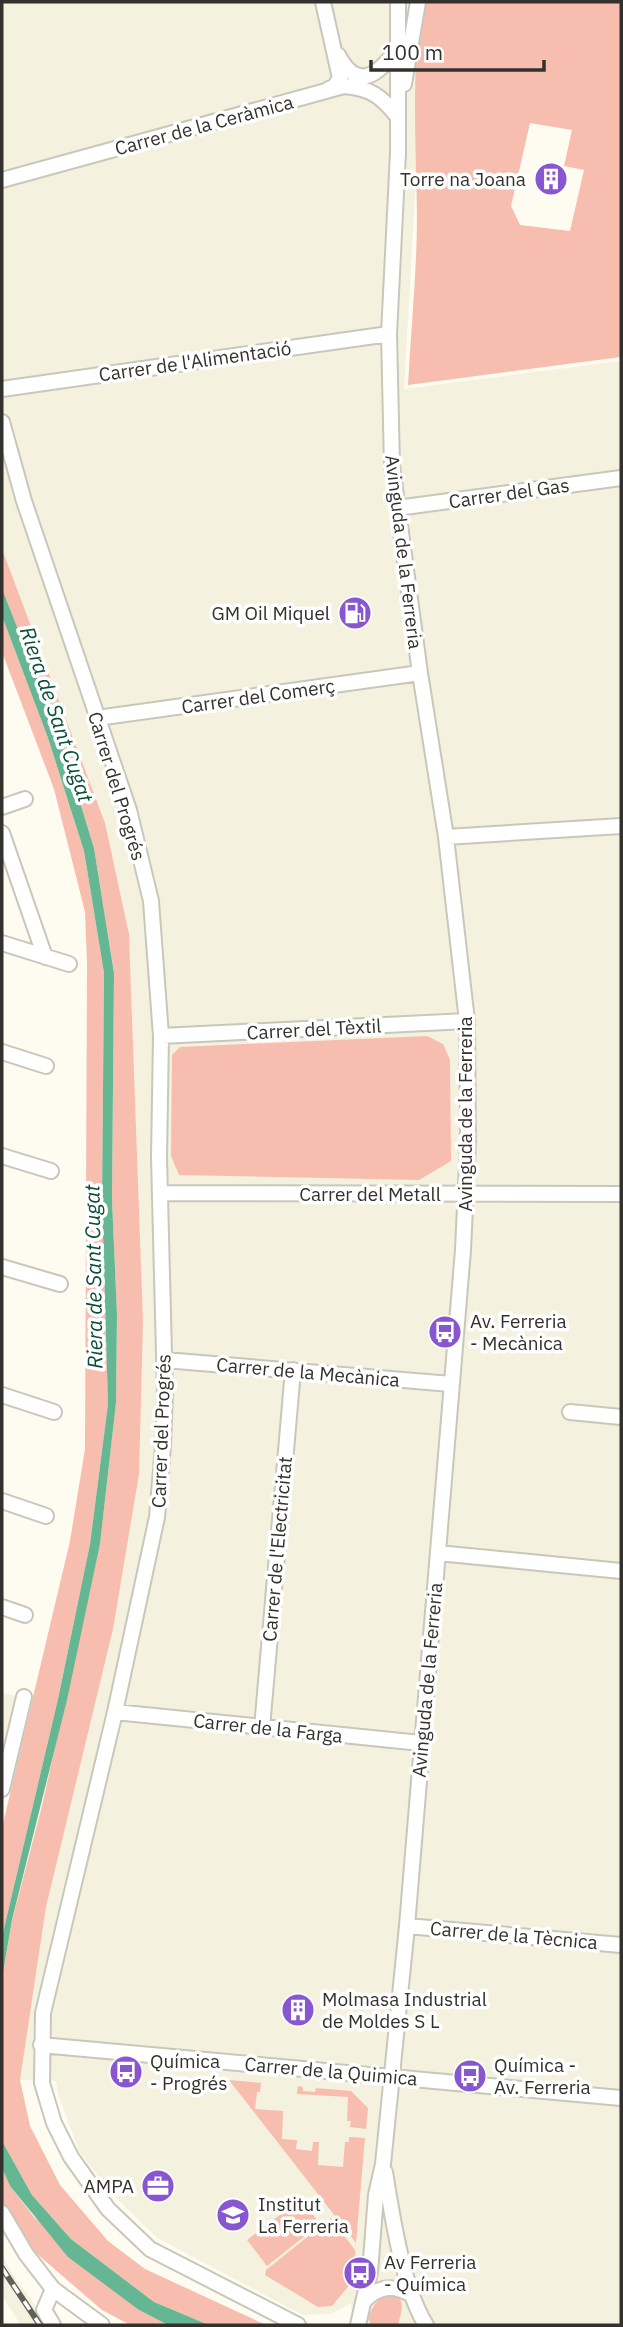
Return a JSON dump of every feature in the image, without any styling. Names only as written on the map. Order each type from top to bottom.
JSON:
[{"type":"street","points":[[323,2],[340,78],[335,86],[323,92]]},
{"type":"street","name":"Avinguda de la Ferreria","points":[[358,2325],[370,2272],[376,2195],[383,2164],[407,1926],[466,1192],[467,1021],[446,837],[420,673],[397,508],[391,443],[388,334],[397,167],[398,2]]},
{"type":"street","points":[[398,24],[405,2]]},
{"type":"street","points":[[397,116],[412,47],[418,2]]},
{"type":"street","points":[[334,47],[350,71],[357,76],[368,77],[381,70],[398,48]]},
{"type":"street","name":"Carrer de la Ceràmica","points":[[2,180],[344,86],[369,90],[384,100],[397,116]]},
{"type":"street","name":"Carrer de l'Alimentació","points":[[2,389],[388,334]]},
{"type":"street","name":"Carrer del Progrés","points":[[2,422],[24,501],[129,810],[151,901],[161,1036],[165,1360],[163,1446],[157,1517],[115,1712],[43,2013],[42,2083],[54,2123],[71,2157],[108,2210],[150,2249],[298,2325]]},
{"type":"street","name":"Carrer del Gas","points":[[397,508],[621,478]]},
{"type":"street","name":"Carrer del Comerç","points":[[97,718],[420,673]]},
{"type":"street","points":[[2,807],[25,799]]},
{"type":"street","points":[[446,837],[621,826]]},
{"type":"street","points":[[2,833],[45,957]]},
{"type":"street","points":[[2,943],[69,964]]},
{"type":"street","name":"Carrer del Tèxtil","points":[[161,1036],[467,1021]]},
{"type":"street","points":[[2,1052],[46,1066]]},
{"type":"street","points":[[2,1156],[51,1171]]},
{"type":"street","name":"Carrer del Metall","points":[[161,1193],[621,1194]]},
{"type":"street","points":[[2,1267],[60,1284]]},
{"type":"street","name":"Carrer de la Mecànica","points":[[165,1360],[452,1384]]},
{"type":"street","name":"Carrer de l'Electricitat","points":[[262,1728],[293,1370]]},
{"type":"street","points":[[2,1395],[54,1412]]},
{"type":"street","points":[[570,1412],[621,1417]]},
{"type":"street","points":[[2,1501],[46,1516]]},
{"type":"street","points":[[438,1553],[621,1571]]},
{"type":"street","points":[[2,1607],[25,1615]]},
{"type":"street","points":[[2,1788],[24,1697]]},
{"type":"street","name":"Carrer de la Farga","points":[[115,1712],[421,1743]]},
{"type":"street","name":"Carrer de la Tècnica","points":[[407,1926],[621,1945]]},
{"type":"street","name":"Carrer de la Quimica","points":[[41,2045],[621,2098]]},
{"type":"street","name":"Avinguda de la Ferreria","points":[[383,2164],[394,2226],[412,2295],[426,2325]]},
{"type":"street","points":[[2,2213],[26,2254],[53,2290],[102,2325]]},
{"type":"street","points":[[363,2302],[371,2293],[388,2287],[404,2290],[412,2295]]},
{"type":"street","points":[[53,2290],[44,2309],[53,2325]]},
{"type":"shaded area","points":[[2,2],[426,2],[404,389],[621,361],[621,2325],[353,2325],[351,2303],[331,2314],[303,2315],[157,2238],[110,2192],[79,2151],[58,2094],[56,2081],[20,2080],[46,1907],[113,1629],[143,1321],[129,934],[105,823],[2,549]]},
{"type":"shaded area","points":[[422,2],[621,2],[621,357],[408,385],[417,236],[415,108]],"holes":[[[530,123],[572,130],[564,166],[584,170],[570,231],[520,225],[511,206]]]},
{"type":"shaded area","points":[[2,549],[105,823],[129,934],[143,1321],[139,1474],[113,1629],[46,1907],[20,2080],[30,2126],[60,2185],[108,2241],[145,2269],[266,2325],[209,2325],[154,2302],[71,2239],[32,2195],[2,2141],[2,1979],[12,1921],[42,1806],[100,1544],[116,1403],[117,1314],[112,1200],[114,972],[94,848],[59,734],[2,589]]},
{"type":"shaded area","points":[[2,589],[59,734],[94,848],[114,973],[112,1200],[117,1314],[116,1403],[100,1544],[67,1700],[12,1920],[2,1979],[2,1937],[58,1699],[90,1544],[108,1404],[102,1201],[104,973],[84,851],[48,738],[2,616]]},
{"type":"shaded area","points":[[2,616],[48,738],[84,851],[104,973],[102,1201],[108,1404],[90,1544],[58,1699],[2,1937],[2,1828],[70,1541],[85,1449],[87,963],[85,912],[54,789],[2,652]]},
{"type":"shaded area","points":[[427,1036],[443,1044],[450,1060],[451,1161],[419,1180],[179,1175],[171,1156],[172,1055],[180,1047]]},
{"type":"shaded area","points":[[2,1693],[24,1697],[2,1789]]},
{"type":"shaded area","points":[[229,2080],[261,2083],[255,2109],[283,2111],[282,2139],[297,2140],[296,2149],[312,2151],[313,2142],[319,2142],[318,2165],[343,2167],[345,2142],[349,2142],[349,2137],[365,2138],[356,2243]]},
{"type":"shaded area","points":[[298,2086],[303,2087],[303,2091],[315,2092],[316,2088],[351,2091],[368,2108],[366,2129],[350,2127],[351,2121],[347,2121],[348,2097],[297,2094]]},
{"type":"shaded area","points":[[2,2141],[32,2195],[71,2239],[154,2302],[209,2325],[168,2325],[139,2310],[68,2257],[10,2186],[2,2168]]},
{"type":"shaded area","points":[[2,2168],[10,2186],[34,2217],[139,2310],[168,2325],[130,2325],[102,2310],[36,2253],[2,2203]]},
{"type":"shaded area","points":[[301,2199],[320,2224],[267,2266],[247,2240]]},
{"type":"shaded area","points":[[331,2218],[355,2250],[357,2276],[332,2306],[318,2307],[265,2275],[266,2270]]},
{"type":"shaded area","points":[[2,2256],[49,2325],[21,2325],[2,2296]]},
{"type":"shaded area","points":[[393,2294],[402,2303],[398,2325],[371,2325],[368,2318],[374,2305],[383,2297]]},
{"type":"railway","points":[[2,2268],[40,2325]]},
{"type":"place","name":"Torre na Joana","points":[[551,179]]},
{"type":"place","name":"GM Oil Miquel","points":[[355,613]]},
{"type":"place","name":"Av. Ferreria - Mecànica","points":[[445,1332]]},
{"type":"place","name":"Molmasa Industrial de Moldes S L","points":[[298,2010]]},
{"type":"place","name":"Química - Progrés","points":[[126,2072]]},
{"type":"place","name":"Química - Av. Ferreria","points":[[470,2076]]},
{"type":"place","name":"AMPA","points":[[158,2186]]},
{"type":"place","name":"Institut La Ferreria","points":[[233,2215]]},
{"type":"place","name":"Av Ferreria - Química","points":[[360,2273]]},
{"type":"water label","name":"Riera de Sant Cugat","points":[[57,714]]},
{"type":"water label","name":"Riera de Sant Cugat","points":[[93,1277]]}]
